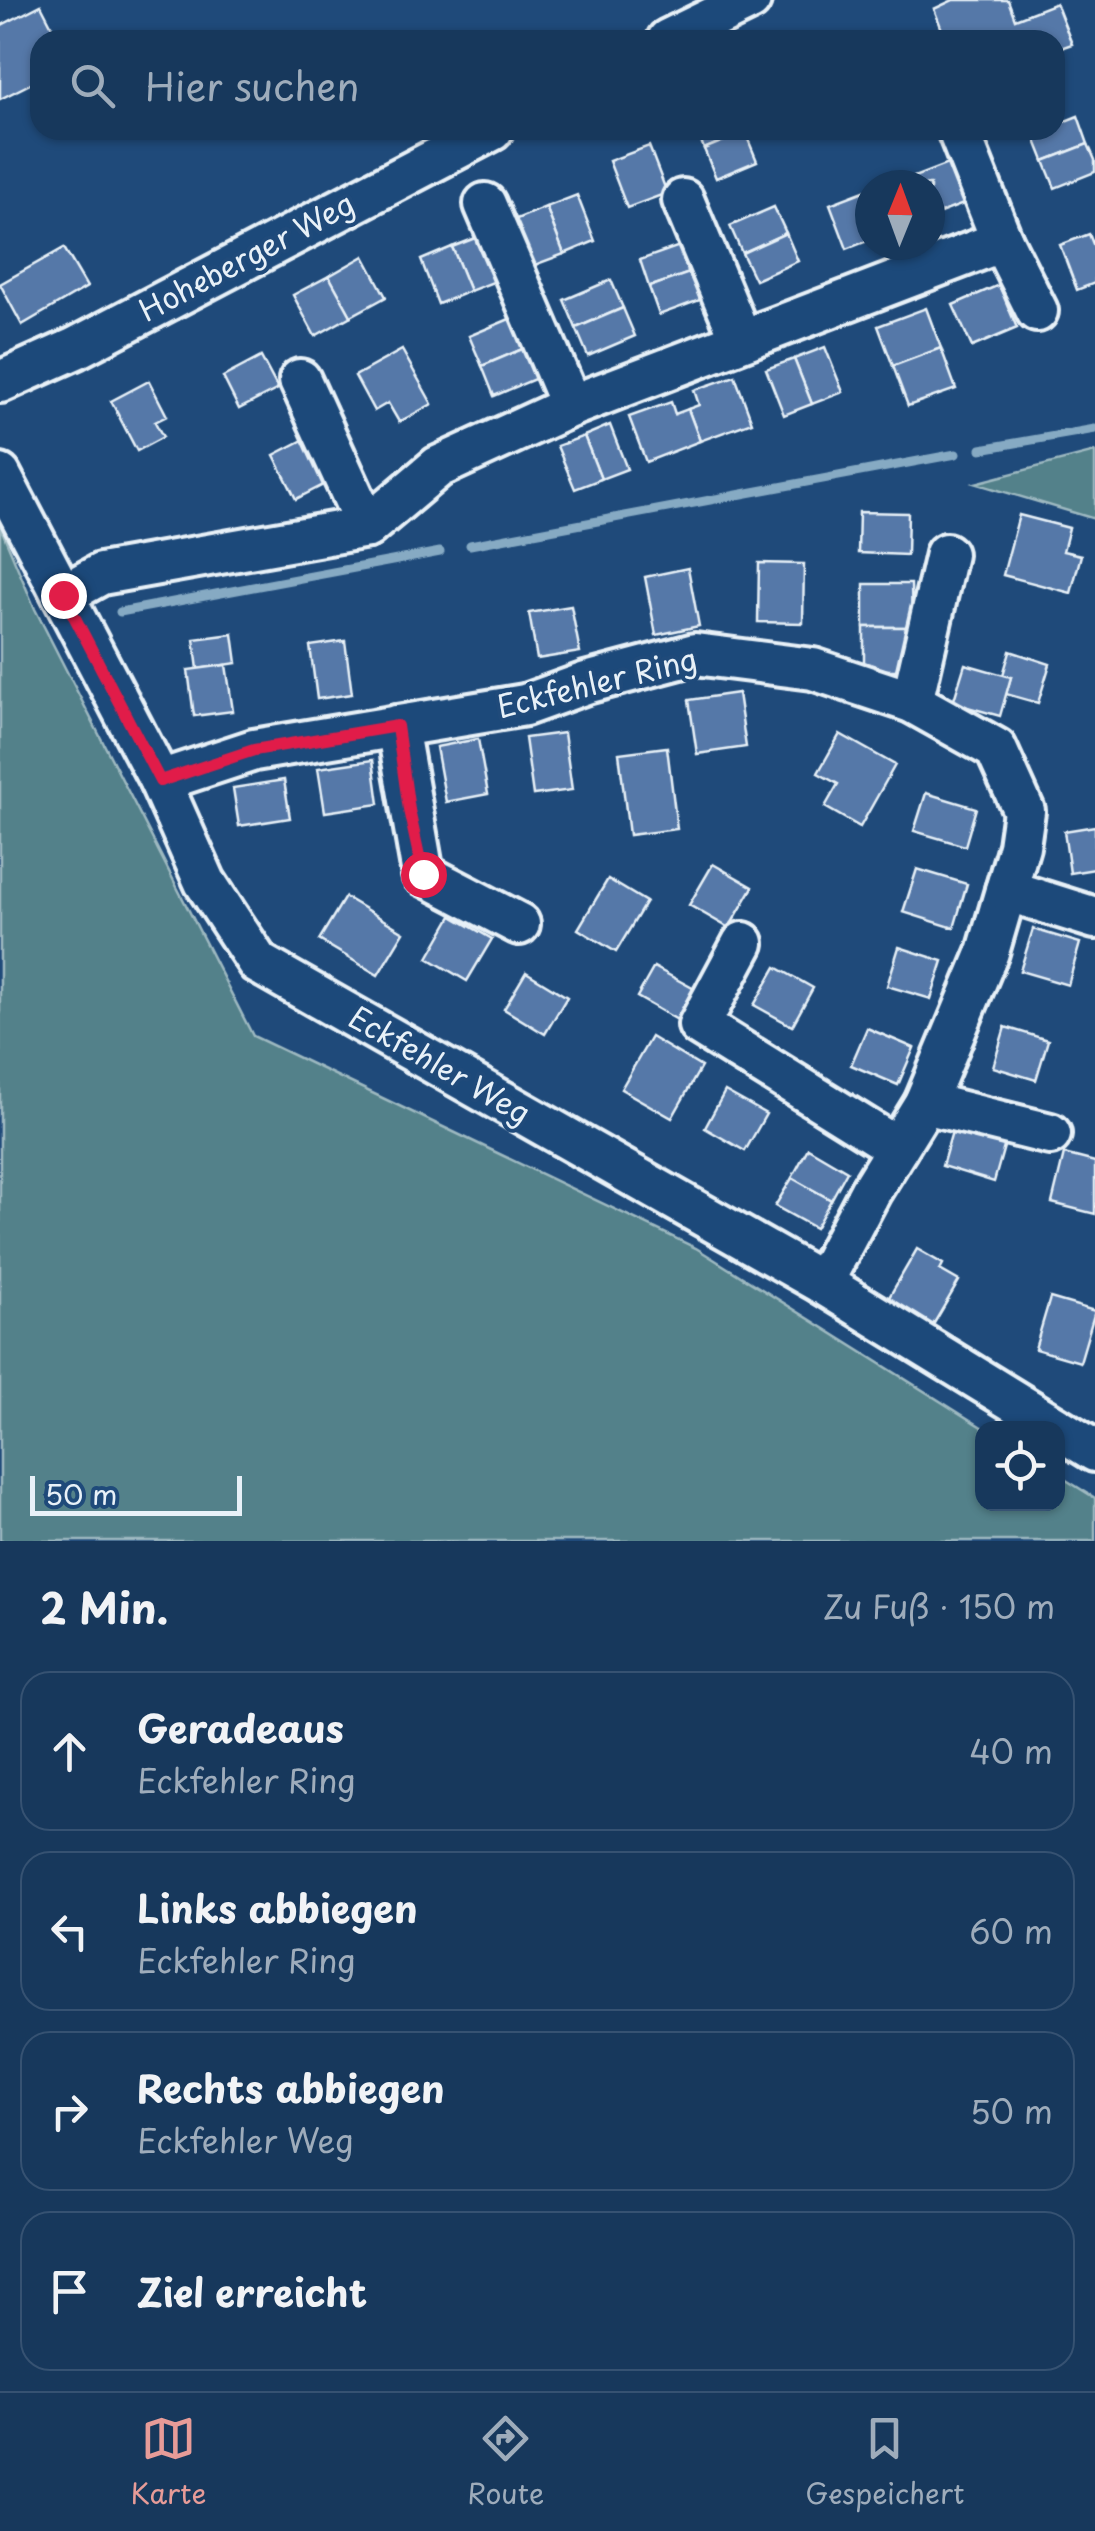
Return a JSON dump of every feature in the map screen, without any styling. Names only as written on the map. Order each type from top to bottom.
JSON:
[{"type":"street","points":[[688,30],[750,0]]},
{"type":"street","name":"Hoheberger Weg","points":[[0,382],[76,348],[473,140]]},
{"type":"street","points":[[962,140],[1002,240],[1038,311]]},
{"type":"street","points":[[684,200],[741,339]]},
{"type":"street","points":[[486,204],[571,406]]},
{"type":"street","points":[[63,595],[101,574],[367,527],[438,467],[571,406],[1002,240]]},
{"type":"street","points":[[300,380],[367,527]]},
{"type":"street","name":"Eckfehler Weg","points":[[0,475],[160,781],[205,882],[258,963],[822,1283],[1095,1450]]},
{"type":"street","points":[[912,702],[946,554]]},
{"type":"street","name":"Eckfehler Ring","points":[[160,781],[254,750],[525,705],[586,683],[695,654],[813,668],[912,702],[996,749],[1024,812],[1019,846],[988,952],[925,1103],[870,1192],[822,1283]]},
{"type":"street","points":[[397,726],[423,874],[518,924]]},
{"type":"street","points":[[1006,890],[1095,918]]},
{"type":"street","points":[[743,943],[699,1026],[898,1148]]},
{"type":"street","points":[[925,1103],[1050,1134]]},
{"type":"green space","points":[[1095,452],[1095,519],[975,483]]},
{"type":"green space","points":[[0,526],[35,609],[253,1036],[696,1248],[975,1423],[975,1511],[1065,1511],[1065,1479],[1095,1498],[1095,1541],[0,1541]]},
{"type":"building","points":[[953,0],[1008,0],[1015,19],[1056,3],[1072,44],[1065,46],[1065,30],[942,30],[934,9]]},
{"type":"building","points":[[41,5],[54,30],[30,30],[30,84],[0,99],[0,26]]},
{"type":"building","points":[[1078,116],[1088,144],[1044,161],[1036,140],[1065,140],[1065,121]]},
{"type":"building","points":[[701,140],[726,140],[704,149]]},
{"type":"building","points":[[726,140],[748,140],[757,161],[716,178],[704,149]]},
{"type":"building","points":[[1088,144],[1095,172],[1055,188],[1044,161]]},
{"type":"building","points":[[649,146],[667,193],[627,208],[609,161]]},
{"type":"building","points":[[950,163],[966,203],[945,211],[945,170],[932,170]]},
{"type":"building","points":[[855,194],[855,246],[847,249],[830,204]]},
{"type":"building","points":[[577,195],[595,241],[564,254],[546,207]]},
{"type":"building","points":[[546,207],[564,254],[532,266],[514,220]]},
{"type":"building","points":[[774,207],[786,233],[742,253],[730,226]]},
{"type":"building","points":[[786,233],[798,261],[755,280],[742,253]]},
{"type":"building","points":[[1089,234],[1095,249],[1095,283],[1077,290],[1060,245]]},
{"type":"building","points":[[483,235],[501,279],[470,291],[452,247]]},
{"type":"building","points":[[688,243],[698,270],[649,287],[640,260]]},
{"type":"building","points":[[452,247],[470,291],[438,304],[421,260]]},
{"type":"building","points":[[64,248],[87,287],[22,325],[0,284]]},
{"type":"building","points":[[364,256],[386,297],[351,316],[329,276]]},
{"type":"building","points":[[698,270],[708,297],[659,315],[649,287]]},
{"type":"building","points":[[329,276],[351,316],[315,336],[293,295]]},
{"type":"building","points":[[611,280],[623,308],[576,328],[564,300]]},
{"type":"building","points":[[999,285],[1017,328],[972,347],[953,305]]},
{"type":"building","points":[[623,308],[635,336],[588,356],[576,328]]},
{"type":"building","points":[[926,308],[941,348],[893,366],[878,326]]},
{"type":"building","points":[[512,318],[525,348],[482,366],[469,336]]},
{"type":"building","points":[[825,347],[843,392],[812,404],[794,359]]},
{"type":"building","points":[[525,348],[537,378],[494,396],[482,366]]},
{"type":"building","points":[[941,348],[956,389],[908,406],[893,366]]},
{"type":"building","points":[[402,350],[432,404],[399,422],[388,403],[374,411],[355,376]]},
{"type":"building","points":[[261,357],[278,389],[239,409],[223,377]]},
{"type":"building","points":[[794,359],[812,404],[784,415],[766,369]]},
{"type":"building","points":[[735,376],[752,422],[700,441],[688,409],[699,405],[694,390]]},
{"type":"building","points":[[149,381],[167,416],[155,422],[163,437],[137,451],[111,401]]},
{"type":"building","points":[[671,402],[675,414],[688,409],[700,441],[646,462],[629,417]]},
{"type":"building","points":[[610,425],[627,469],[601,479],[584,436]]},
{"type":"building","points":[[584,436],[601,479],[575,489],[557,446]]},
{"type":"building","points":[[309,437],[331,481],[296,499],[274,455]]},
{"type":"building","points":[[859,512],[908,513],[907,555],[858,553]]},
{"type":"building","points":[[1019,515],[1069,528],[1063,551],[1081,555],[1071,593],[1003,575]]},
{"type":"building","points":[[759,563],[804,564],[803,623],[758,622]]},
{"type":"building","points":[[688,568],[699,626],[656,635],[645,577]]},
{"type":"building","points":[[864,584],[911,584],[912,627],[864,627]]},
{"type":"building","points":[[571,606],[580,652],[537,659],[529,613]]},
{"type":"building","points":[[864,627],[912,627],[912,670],[864,670]]},
{"type":"building","points":[[233,634],[237,663],[198,669],[194,639]]},
{"type":"building","points":[[345,641],[352,694],[317,699],[310,646]]},
{"type":"building","points":[[1010,651],[1050,664],[1038,703],[1006,694],[1011,677],[1003,675]]},
{"type":"building","points":[[965,664],[1011,677],[1000,716],[953,703]]},
{"type":"building","points":[[226,665],[233,711],[194,716],[188,670]]},
{"type":"building","points":[[738,693],[746,747],[697,754],[689,700]]},
{"type":"building","points":[[564,733],[572,790],[533,795],[525,738]]},
{"type":"building","points":[[840,734],[895,765],[860,827],[825,807],[838,784],[818,773]]},
{"type":"building","points":[[478,739],[488,794],[446,802],[436,747]]},
{"type":"building","points":[[667,747],[677,829],[629,835],[619,753]]},
{"type":"building","points":[[373,760],[379,804],[325,812],[318,768]]},
{"type":"building","points":[[284,780],[290,818],[239,826],[233,788]]},
{"type":"building","points":[[926,793],[976,808],[965,846],[914,831]]},
{"type":"building","points":[[1095,826],[1095,869],[1070,873],[1064,831]]},
{"type":"building","points":[[713,864],[753,887],[729,928],[689,905]]},
{"type":"building","points":[[917,869],[967,884],[954,928],[903,912]]},
{"type":"building","points":[[608,879],[646,902],[616,952],[578,929]]},
{"type":"building","points":[[345,897],[404,932],[378,975],[319,940]]},
{"type":"building","points":[[452,916],[492,939],[467,981],[428,958]]},
{"type":"building","points":[[1033,929],[1080,943],[1068,985],[1020,971]]},
{"type":"building","points":[[899,947],[943,961],[931,999],[887,986]]},
{"type":"building","points":[[654,967],[698,991],[681,1022],[637,997]]},
{"type":"building","points":[[776,967],[813,988],[792,1026],[754,1005]]},
{"type":"building","points":[[526,972],[567,997],[545,1034],[504,1009]]},
{"type":"building","points":[[1005,1027],[1048,1040],[1036,1080],[993,1067]]},
{"type":"building","points":[[867,1028],[914,1048],[898,1085],[851,1065]]},
{"type":"building","points":[[651,1037],[701,1067],[672,1118],[621,1089]]},
{"type":"building","points":[[725,1091],[766,1114],[745,1151],[705,1128]]},
{"type":"building","points":[[955,1121],[1007,1136],[994,1182],[942,1166]]},
{"type":"building","points":[[808,1148],[847,1171],[831,1200],[792,1178]]},
{"type":"building","points":[[1064,1154],[1095,1162],[1095,1214],[1052,1203]]},
{"type":"building","points":[[792,1178],[831,1200],[815,1228],[775,1206]]},
{"type":"building","points":[[917,1249],[943,1264],[940,1270],[959,1281],[933,1325],[888,1299]]},
{"type":"building","points":[[1050,1298],[1095,1311],[1080,1362],[1035,1349]]},
{"type":"waterway","points":[[981,449],[1095,429]]},
{"type":"waterway","points":[[470,545],[956,454]]},
{"type":"waterway","points":[[120,612],[440,552]]},
{"type":"route","points":[[63,595],[160,781],[254,750],[397,726],[423,874]]}]
